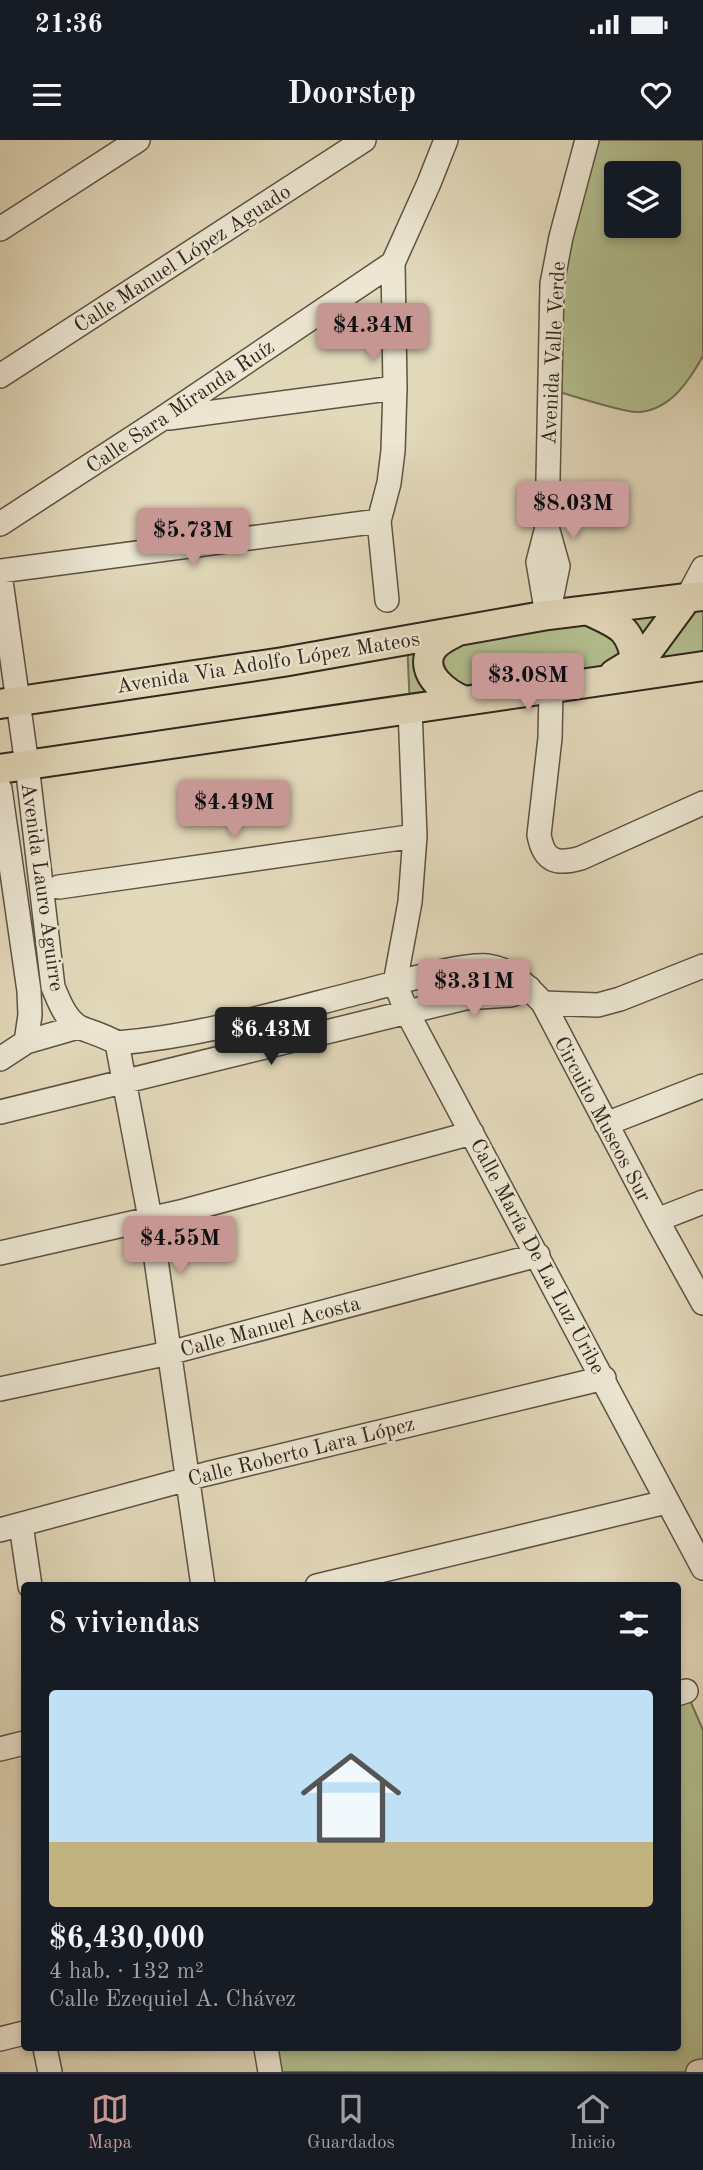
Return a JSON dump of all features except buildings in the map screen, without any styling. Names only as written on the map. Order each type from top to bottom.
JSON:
[{"type":"main road","name":"Avenida Via Adolfo López Mateos","points":[[9,702],[270,664],[699,590]]},
{"type":"main road","points":[[598,681],[645,655],[699,590]]},
{"type":"main road","points":[[587,610],[618,625],[630,637],[636,662]]},
{"type":"main road","points":[[461,629],[439,642],[430,652],[429,667],[440,688],[465,701]]},
{"type":"main road","points":[[13,767],[703,666]]},
{"type":"street","points":[[0,229],[138,140]]},
{"type":"street","name":"Calle Manuel López Aguado","points":[[0,376],[364,140]]},
{"type":"street","points":[[387,600],[379,521],[389,483],[395,388],[393,263],[446,140]]},
{"type":"street","name":"Avenida Valle Verde","points":[[548,615],[558,566],[547,527],[552,284],[561,237],[587,140]]},
{"type":"street","name":"Calle Sara Miranda Ruíz","points":[[0,524],[393,263]]},
{"type":"street","points":[[163,418],[395,388]]},
{"type":"street","points":[[0,573],[379,521]]},
{"type":"street","points":[[699,590],[703,568]]},
{"type":"street","name":"Avenida Lauro Aguirre","points":[[0,573],[13,767],[53,987],[61,1007],[78,1027]]},
{"type":"street","points":[[551,689],[550,738],[539,835],[541,846],[548,856],[556,862],[581,858],[703,803]]},
{"type":"street","points":[[395,983],[410,902],[415,835],[410,709]]},
{"type":"street","name":"Avenida Lauro Aguirre","points":[[0,789],[29,991],[30,1015],[26,1042]]},
{"type":"street","points":[[59,887],[415,835]]},
{"type":"street","points":[[0,1059],[26,1042],[78,1027],[102,1034],[117,1043],[192,1034],[395,983],[486,966],[509,972],[536,995]]},
{"type":"street","points":[[0,1112],[465,998],[536,995],[598,1005],[703,966]]},
{"type":"street","name":"Calle María De La Luz Uribe","points":[[395,983],[407,1012],[703,1568]]},
{"type":"street","name":"Circuito Museos Sur","points":[[536,995],[703,1303]]},
{"type":"street","points":[[117,1043],[150,1219],[202,1582]]},
{"type":"street","points":[[606,1124],[703,1086]]},
{"type":"street","points":[[0,1253],[150,1219],[472,1133]]},
{"type":"street","points":[[657,1220],[703,1202]]},
{"type":"street","name":"Calle Manuel Acosta","points":[[0,1389],[169,1353],[538,1255]]},
{"type":"street","name":"Calle Roberto Lara López","points":[[11,1527],[188,1479],[604,1378]]},
{"type":"street","points":[[334,1582],[666,1502]]},
{"type":"street","points":[[11,1527],[29,1582]]},
{"type":"street","points":[[0,1749],[21,1744]]},
{"type":"street","points":[[0,2039],[21,2035]]},
{"type":"street","points":[[46,2051],[50,2072]]},
{"type":"street","points":[[266,2051],[270,2072]]},
{"type":"street","points":[[698,2072],[703,2071]]},
{"type":"green space","points":[[587,140],[703,140],[703,356],[692,375],[670,400],[651,410],[640,412],[610,407],[550,389],[552,284]]},
{"type":"green space","points":[[703,596],[703,666],[410,709],[407,639]]},
{"type":"green space","points":[[686,1691],[703,1730],[703,2072],[269,2072],[266,2051],[681,2051],[681,1693]]}]
